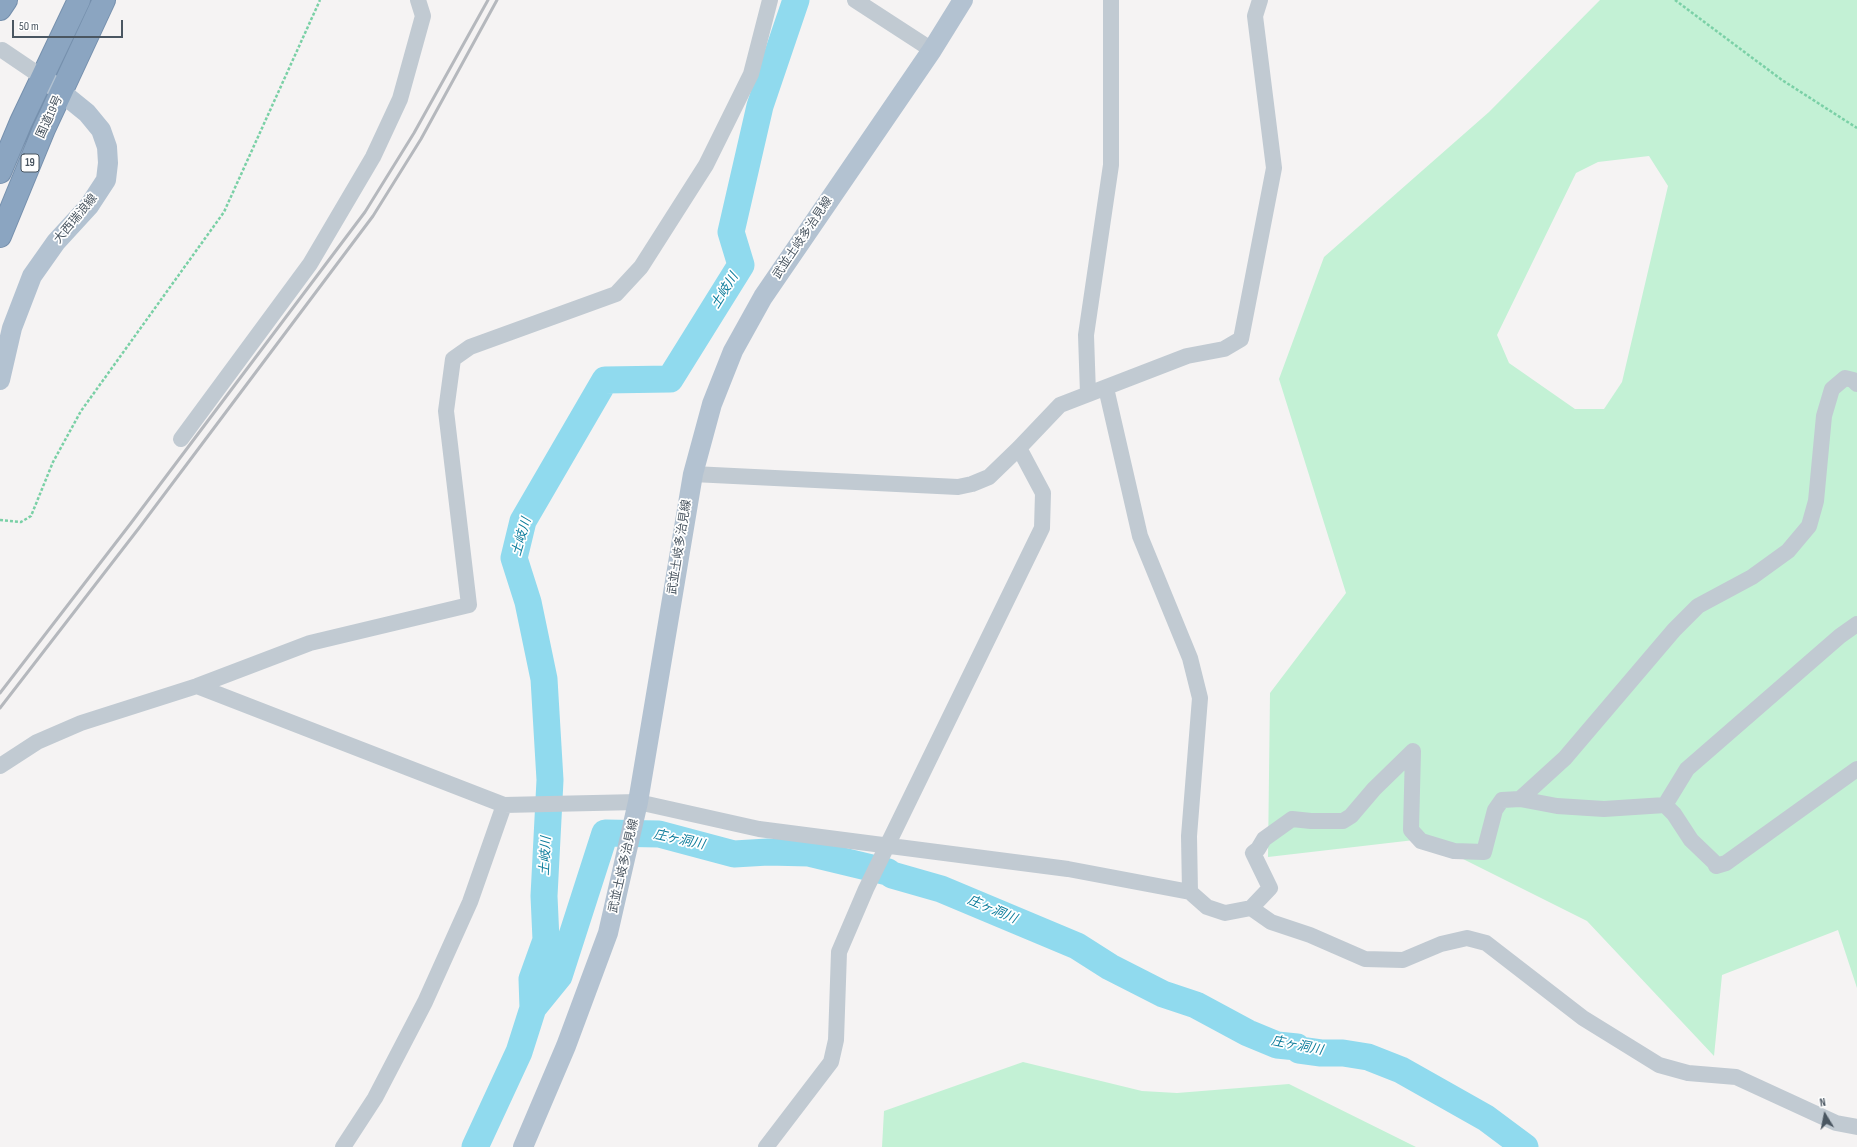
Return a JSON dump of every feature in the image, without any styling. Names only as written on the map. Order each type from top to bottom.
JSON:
[{"type":"highway","points":[[0,9],[6,0]]},
{"type":"highway","name":"国道19号","points":[[0,172],[42,77],[79,0]]},
{"type":"highway","name":"国道19号","points":[[0,236],[44,129],[104,0]]},
{"type":"main road","name":"武並土岐多治見線","points":[[523,1147],[566,1046],[608,933],[628,851],[693,474],[712,404],[733,350],[762,297],[925,45],[963,0]]},
{"type":"main road","name":"大西瑞浪線","points":[[0,380],[12,328],[32,276],[56,242],[89,206],[106,180],[108,163],[107,147],[102,130],[87,113],[42,77]]},
{"type":"street","points":[[181,439],[310,264],[373,157],[400,99],[423,16],[418,0]]},
{"type":"street","points":[[0,766],[37,742],[81,723],[197,686],[310,642],[468,605],[446,411],[453,359],[470,347],[616,294],[641,267],[706,165],[750,74],[770,0]]},
{"type":"street","points":[[856,0],[925,45]]},
{"type":"street","points":[[1088,394],[1086,335],[1111,165],[1111,0]]},
{"type":"street","points":[[693,474],[958,487],[972,484],[989,477],[1060,405],[1187,356],[1224,349],[1241,339],[1274,168],[1255,16],[1260,0]]},
{"type":"street","points":[[2,50],[42,77]]},
{"type":"street","points":[[1520,799],[1565,758],[1674,630],[1698,606],[1752,577],[1788,551],[1809,526],[1816,501],[1824,416],[1832,389],[1845,378],[1853,380],[1857,384]]},
{"type":"street","points":[[1106,388],[1140,536],[1190,658],[1200,698],[1189,836],[1190,892]]},
{"type":"street","points":[[766,1147],[831,1062],[836,1040],[839,952],[866,889],[1042,528],[1043,493],[1019,448]]},
{"type":"street","points":[[1665,805],[1687,769],[1840,636],[1857,624]]},
{"type":"street","points":[[197,686],[504,805],[635,805],[759,829],[888,844],[1068,869],[1190,892],[1207,907],[1225,913],[1251,908],[1270,888],[1253,853],[1258,849],[1264,839],[1292,819],[1311,821],[1343,821],[1351,816],[1374,789],[1413,751],[1411,830],[1422,841],[1454,851],[1484,852],[1495,810],[1502,800],[1520,799],[1557,806],[1604,809],[1665,805],[1674,814],[1691,840],[1715,863],[1716,866],[1726,863],[1857,769]]},
{"type":"street","points":[[343,1147],[375,1098],[425,1002],[470,902],[504,805]]},
{"type":"street","points":[[1251,908],[1271,922],[1310,935],[1364,959],[1403,960],[1441,944],[1467,938],[1486,943],[1583,1018],[1659,1065],[1688,1072],[1736,1077],[1836,1123],[1857,1127]]},
{"type":"path","points":[[0,520],[21,522],[31,516],[53,462],[80,411],[224,212],[320,0]]},
{"type":"path","points":[[1675,0],[1782,80],[1857,128]]},
{"type":"green space","points":[[1600,0],[1857,0],[1857,988],[1838,930],[1722,975],[1714,1056],[1587,921],[1423,839],[1268,857],[1270,693],[1346,593],[1279,379],[1324,257],[1489,112]],"holes":[[[1649,156],[1668,186],[1622,382],[1604,409],[1575,409],[1509,363],[1497,335],[1576,173],[1598,162]]]},
{"type":"green space","points":[[1023,1062],[1142,1091],[1177,1093],[1289,1084],[1416,1147],[882,1147],[884,1111]]},
{"type":"waterway","name":"土岐川","points":[[475,1147],[519,1052],[533,1008],[532,979],[546,940],[544,896],[550,780],[544,679],[528,602],[514,558],[523,521],[605,380],[670,379],[741,265],[731,232],[760,106],[796,0]]},
{"type":"waterway","name":"庄ヶ洞川","points":[[533,1008],[559,976],[605,833],[659,834],[734,854],[768,852],[809,853],[888,872],[892,875],[941,889],[1077,946],[1110,967],[1163,994],[1196,1005],[1248,1033],[1277,1045],[1297,1047],[1299,1050],[1321,1053],[1343,1053],[1368,1057],[1401,1070],[1486,1118],[1525,1147]]},
{"type":"railway","points":[[0,693],[131,523],[365,212],[414,133],[488,0]]},
{"type":"railway","points":[[0,708],[139,528],[373,216],[421,139],[497,0]]}]
